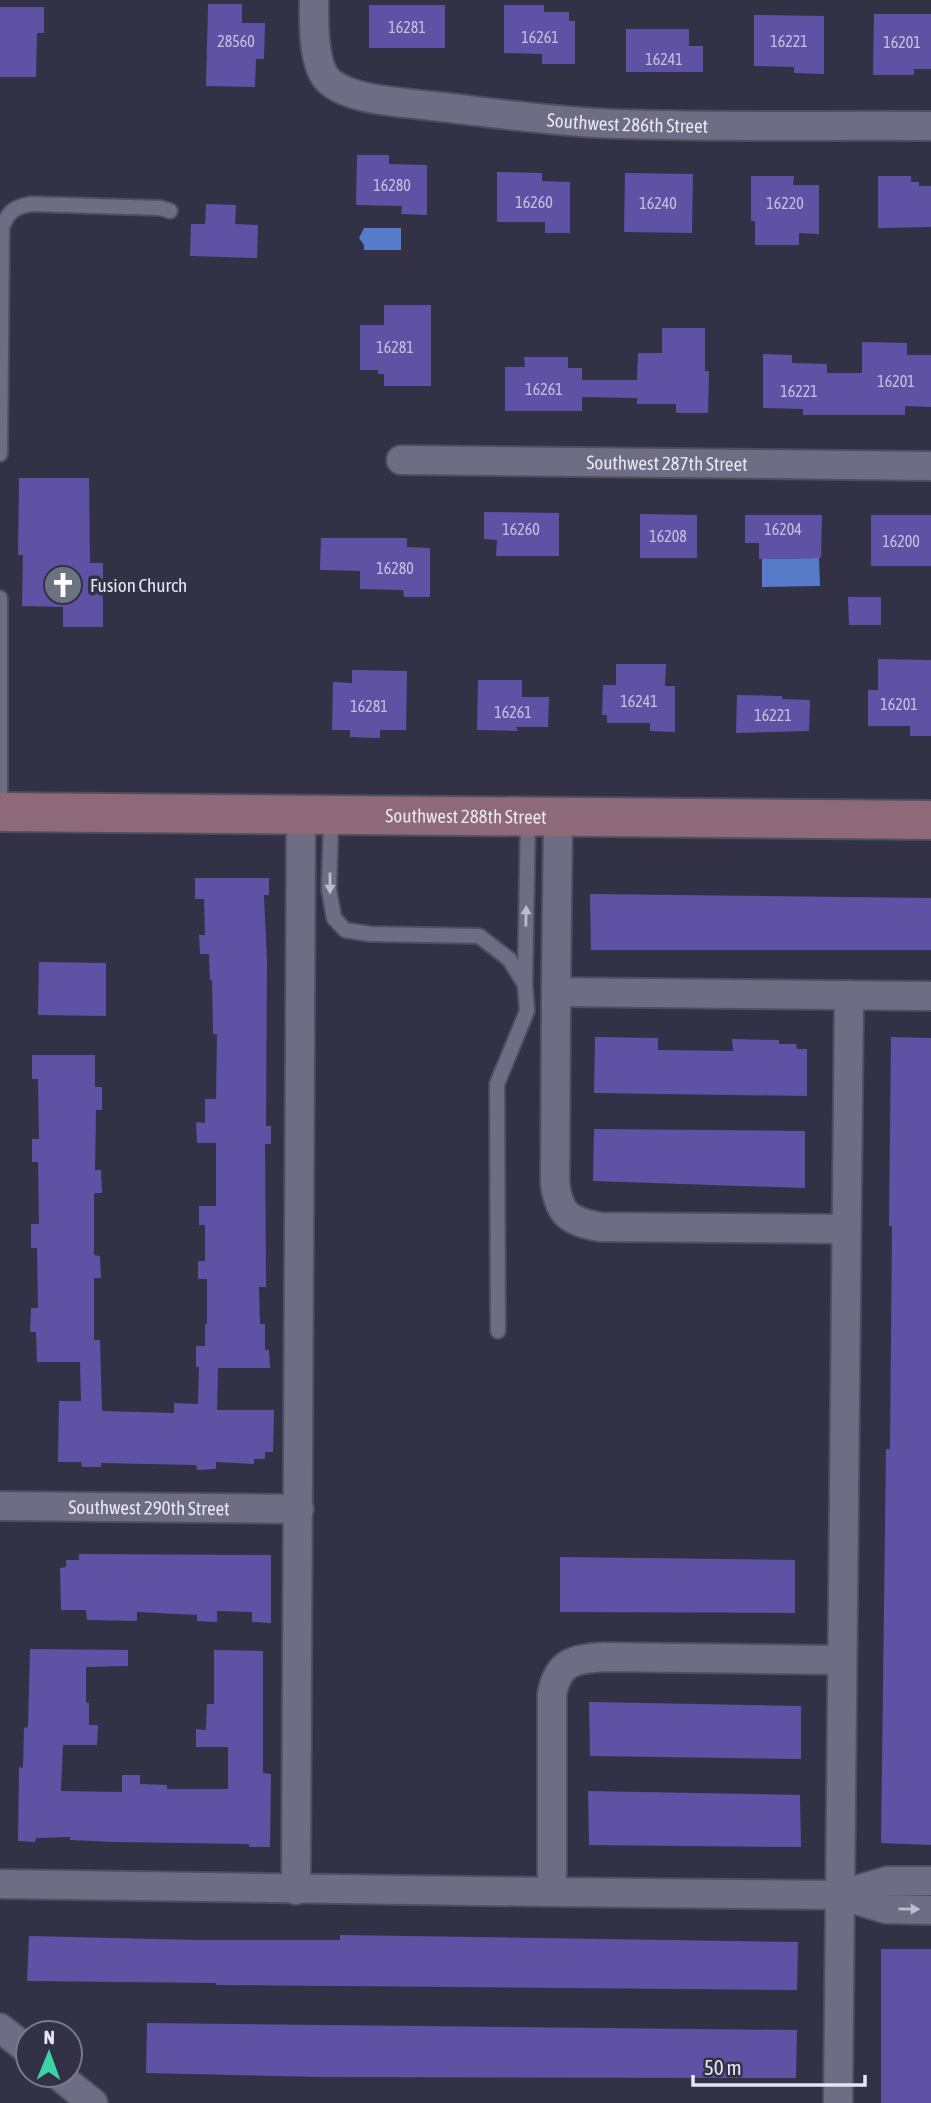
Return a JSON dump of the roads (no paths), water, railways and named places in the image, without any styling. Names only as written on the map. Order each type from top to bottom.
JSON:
[{"type":"street","name":"Southwest 286th Street","points":[[314,0],[318,56],[322,72],[329,81],[345,90],[370,98],[595,122],[931,126]]},
{"type":"street","name":"Southwest 287th Street","points":[[401,460],[931,466]]},
{"type":"street","name":"Southwest 288th Street","points":[[0,812],[931,820]]},
{"type":"street","points":[[296,1890],[299,1509],[316,815]]},
{"type":"street","points":[[543,817],[556,992],[555,1184],[557,1201],[564,1213],[579,1223],[600,1227],[846,1229]]},
{"type":"street","points":[[556,992],[931,996]]},
{"type":"street","points":[[838,2103],[849,995]]},
{"type":"street","name":"Southwest 290th Street","points":[[0,1506],[299,1509]]},
{"type":"street","points":[[552,1892],[552,1695],[561,1669],[572,1662],[604,1657],[842,1660]]},
{"type":"street","points":[[840,1895],[887,1881],[931,1881]]},
{"type":"street","points":[[0,1884],[296,1890],[840,1895],[886,1909],[931,1910]]},
{"type":"street","points":[[0,2028],[14,2039]]},
{"type":"street","points":[[76,2089],[93,2103]]},
{"type":"lane","points":[[0,454],[2,227],[8,214],[15,207],[32,204],[162,208],[170,211]]},
{"type":"lane","points":[[0,598],[0,812]]},
{"type":"lane","points":[[316,815],[334,918],[345,930],[370,934],[479,936],[509,959],[525,984]]},
{"type":"lane","points":[[498,1332],[497,1084],[527,1011],[525,984],[543,817]]},
{"type":"water","points":[[364,228],[401,228],[401,250],[364,250],[359,238]]},
{"type":"water","points":[[819,558],[820,586],[762,587],[762,559]]},
{"type":"place","name":"Fusion Church","points":[[63,585]]}]
